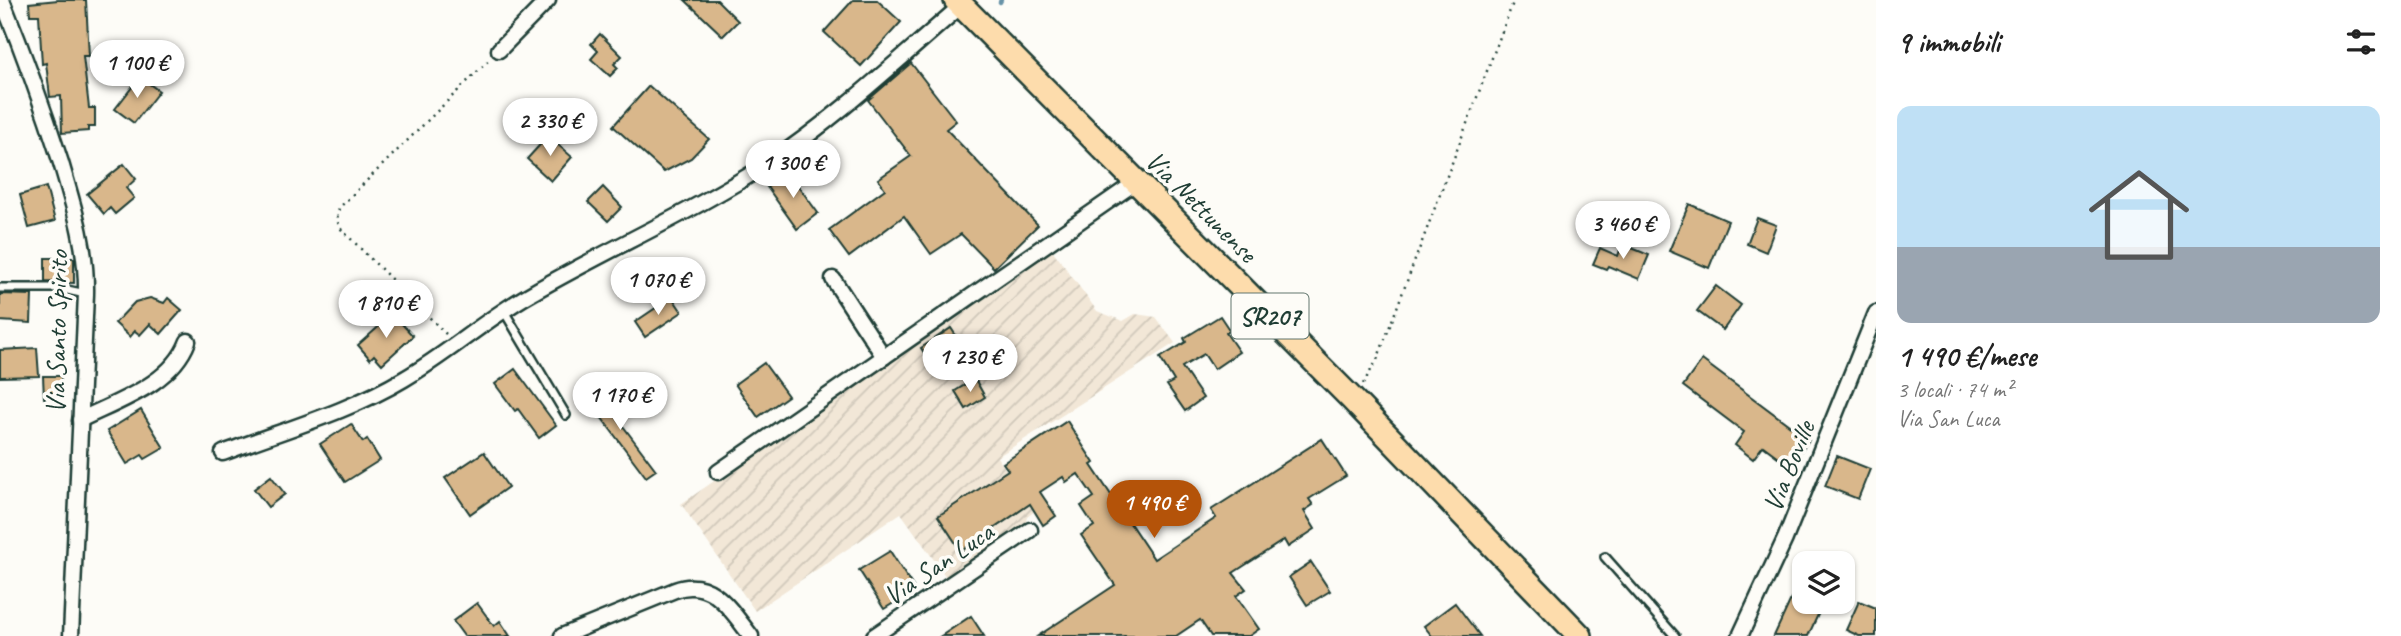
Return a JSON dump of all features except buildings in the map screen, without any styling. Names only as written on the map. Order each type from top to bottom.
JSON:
[{"type":"main road","name":"Via Nettunense","points":[[959,2],[1351,398],[1580,636]]},
{"type":"street","name":"Via Santo Spirito","points":[[2,0],[36,84],[84,245],[86,294],[71,636]]},
{"type":"street","points":[[499,50],[548,0]]},
{"type":"street","points":[[223,453],[354,404],[404,380],[503,310],[736,183],[770,162],[830,117],[959,2]]},
{"type":"street","points":[[718,472],[1136,181]]},
{"type":"street","points":[[833,279],[884,357]]},
{"type":"street","name":"Via Boville","points":[[1740,636],[1785,539],[1876,313]]},
{"type":"street","points":[[79,420],[168,372],[180,358],[188,341]]},
{"type":"street","name":"Via San Luca","points":[[874,636],[1030,530]]},
{"type":"street","points":[[562,636],[681,588],[694,586],[705,588],[719,597],[751,636]]},
{"type":"lane","points":[[0,288],[58,288],[86,294]]},
{"type":"lane","points":[[503,310],[566,415]]},
{"type":"lane","points":[[1605,557],[1675,636]]},
{"type":"path","points":[[1351,398],[1365,382],[1377,360],[1514,0]]},
{"type":"path","points":[[456,345],[340,228],[337,213],[339,208],[499,50]]},
{"type":"shaded area","points":[[1051,248],[1097,311],[1123,321],[1135,314],[1156,317],[1175,343],[997,457],[1035,511],[1027,517],[1025,526],[957,573],[946,577],[901,513],[755,611],[681,504]]}]
